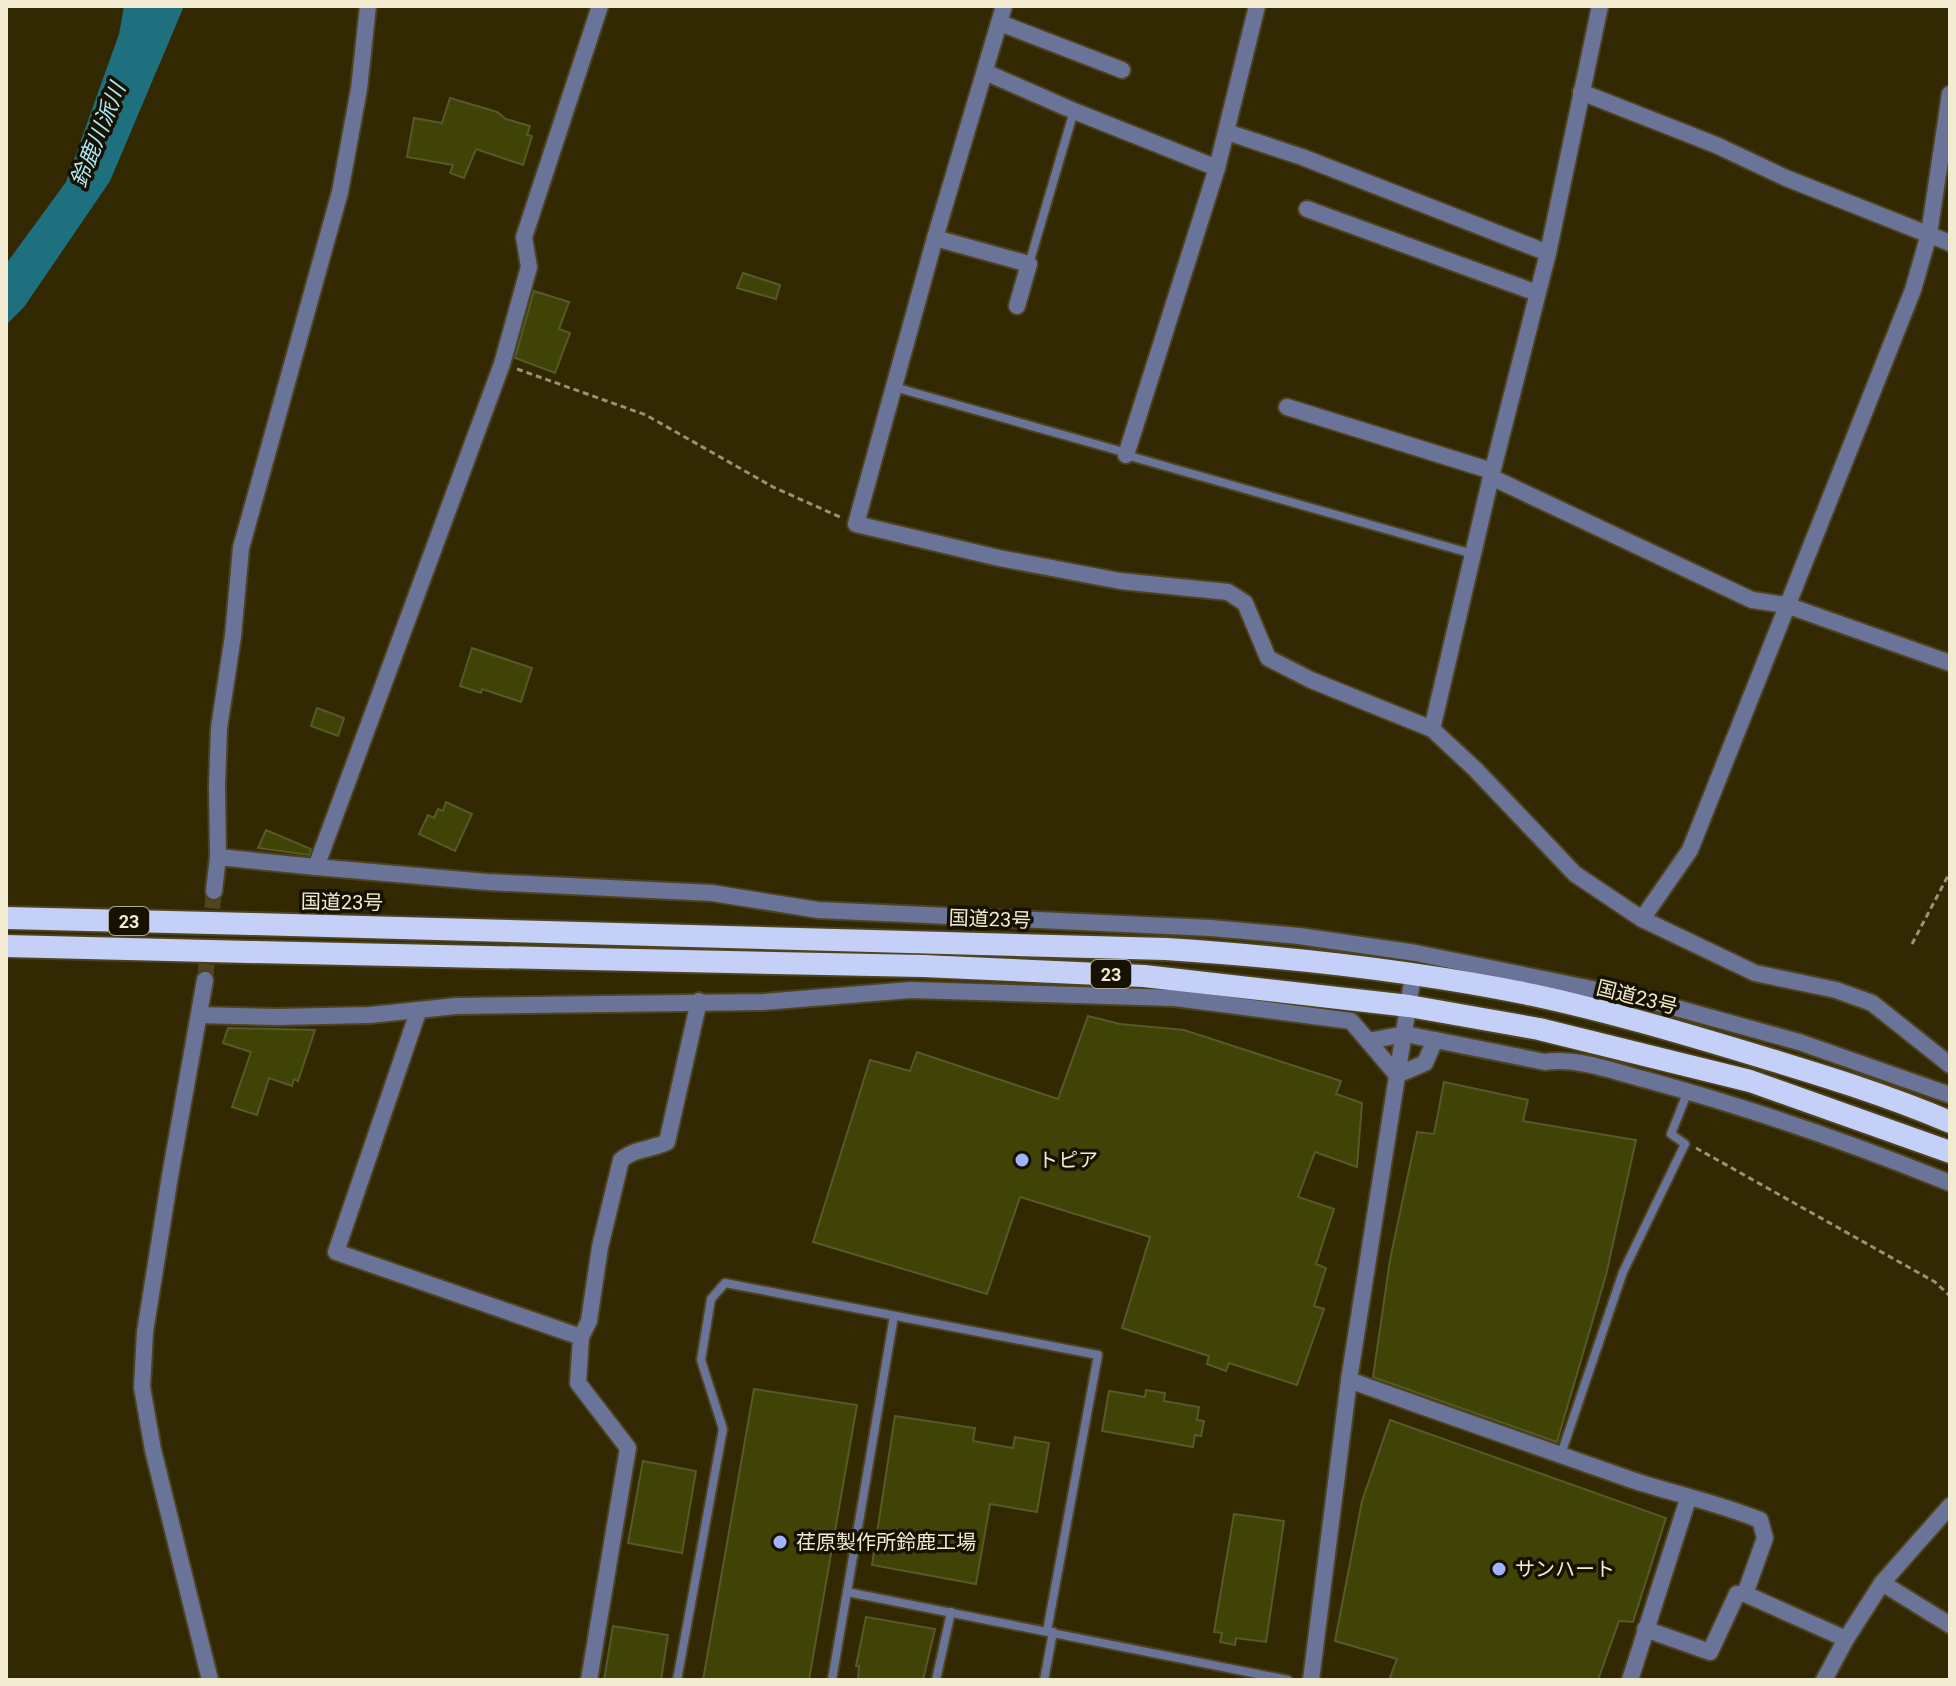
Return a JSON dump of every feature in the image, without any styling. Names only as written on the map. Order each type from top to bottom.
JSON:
[{"type":"highway","name":"国道23号","points":[[6,918],[1166,949],[1271,956],[1532,995],[1678,1031],[1820,1074],[1950,1122]]},
{"type":"highway","name":"23","points":[[6,946],[923,966],[1128,975],[1409,1006],[1565,1036],[1750,1081],[1950,1152]]},
{"type":"street","points":[[214,891],[218,857],[219,728],[233,636],[241,548],[340,192],[359,89],[368,6]]},
{"type":"street","points":[[316,867],[502,364],[529,267],[524,237],[600,6]]},
{"type":"street","points":[[1004,6],[935,238],[856,524],[999,558],[1120,581],[1228,592],[1245,603],[1268,658],[1311,680],[1432,729],[1475,769],[1575,874],[1642,919],[1755,973],[1836,990],[1872,1003],[1950,1065]]},
{"type":"street","points":[[1126,454],[1217,168],[1257,6]]},
{"type":"street","points":[[1432,729],[1548,253],[1600,6]]},
{"type":"street","points":[[1000,23],[1122,70]]},
{"type":"street","points":[[985,72],[1217,168]]},
{"type":"street","points":[[1581,92],[1950,243]]},
{"type":"street","points":[[1642,919],[1690,850],[1913,290],[1929,234],[1950,94]]},
{"type":"street","points":[[1227,132],[1302,157],[1548,253]]},
{"type":"street","points":[[1307,209],[1537,293]]},
{"type":"street","points":[[935,238],[1029,264],[1017,306]]},
{"type":"street","points":[[1287,407],[1492,474],[1752,600],[1786,605],[1950,663]]},
{"type":"street","points":[[218,857],[487,882],[712,893],[818,910],[1211,928],[1315,938],[1416,953],[1651,1001],[1799,1042],[1950,1095]]},
{"type":"street","points":[[1311,1680],[1349,1380],[1413,975]]},
{"type":"street","points":[[205,980],[145,1332],[142,1387],[153,1450],[210,1680]]},
{"type":"street","points":[[199,1015],[277,1017],[418,1012],[456,1006],[763,1002],[911,990],[1175,998],[1351,1021],[1397,1075]]},
{"type":"street","points":[[589,1680],[628,1448],[578,1383],[581,1337],[589,1321],[600,1247],[621,1160],[634,1150],[667,1142],[699,1001]]},
{"type":"street","points":[[418,1012],[336,1252],[581,1337]]},
{"type":"street","points":[[1368,1041],[1405,1034],[1545,1062],[1560,1060],[1688,1091],[1877,1154],[1950,1183]]},
{"type":"street","points":[[1560,1060],[1565,1036]]},
{"type":"street","points":[[1397,1075],[1425,1063],[1435,1040]]},
{"type":"street","points":[[1349,1380],[1688,1499],[1723,1505],[1760,1520],[1765,1538],[1745,1594]]},
{"type":"street","points":[[1630,1680],[1688,1499]]},
{"type":"street","points":[[1824,1680],[1882,1583],[1950,1507]]},
{"type":"street","points":[[1882,1583],[1950,1625]]},
{"type":"street","points":[[1645,1629],[1710,1652],[1737,1594],[1745,1594],[1846,1639]]},
{"type":"lane","points":[[1029,264],[1074,111]]},
{"type":"lane","points":[[894,387],[1473,554]]},
{"type":"lane","points":[[1560,1455],[1623,1272],[1685,1144],[1671,1134],[1688,1091]]},
{"type":"lane","points":[[677,1680],[723,1429],[701,1360],[711,1299],[725,1283],[1098,1355],[1044,1680]]},
{"type":"lane","points":[[832,1680],[894,1316]]},
{"type":"lane","points":[[847,1592],[1288,1680]]},
{"type":"lane","points":[[936,1680],[951,1612]]},
{"type":"path","points":[[502,364],[646,415],[773,487],[856,524]]},
{"type":"path","points":[[1912,944],[1950,872]]},
{"type":"path","points":[[1685,1144],[1935,1282],[1950,1296]]},
{"type":"water","name":"鈴鹿川派川","points":[[124,6],[184,6],[110,181],[24,307],[6,325],[6,264],[66,182],[119,34]]},
{"type":"building","points":[[450,98],[530,126],[527,135],[532,136],[523,165],[476,149],[464,178],[450,173],[453,165],[407,157],[414,118],[442,123]]},
{"type":"building","points":[[743,273],[780,285],[776,299],[737,288]]},
{"type":"building","points":[[534,291],[569,302],[559,329],[570,333],[555,373],[515,358]]},
{"type":"building","points":[[472,648],[532,668],[521,702],[482,689],[481,693],[460,686]]},
{"type":"building","points":[[317,708],[344,718],[338,736],[311,726]]},
{"type":"building","points":[[446,802],[472,814],[455,851],[419,834],[428,815],[434,818],[438,809],[443,811]]},
{"type":"building","points":[[266,830],[311,849],[309,855],[258,848]]},
{"type":"building","name":"トピア","points":[[1088,1016],[1120,1024],[1184,1030],[1341,1081],[1336,1094],[1362,1103],[1357,1167],[1315,1152],[1298,1197],[1334,1209],[1316,1264],[1326,1268],[1314,1306],[1324,1309],[1297,1385],[1229,1363],[1226,1371],[1207,1364],[1209,1356],[1122,1328],[1150,1237],[1020,1197],[987,1294],[813,1242],[870,1060],[910,1071],[917,1052],[1058,1099]]},
{"type":"building","points":[[228,1028],[315,1030],[298,1081],[294,1079],[292,1086],[269,1078],[257,1115],[232,1107],[251,1052],[223,1043]]},
{"type":"building","points":[[1444,1082],[1528,1100],[1523,1121],[1636,1140],[1606,1275],[1557,1442],[1373,1377],[1390,1260],[1417,1132],[1434,1134]]},
{"type":"building","name":"荏原製作所鈴鹿工場","points":[[754,1389],[857,1405],[809,1680],[703,1680]]},
{"type":"building","points":[[1146,1390],[1165,1393],[1164,1401],[1199,1407],[1197,1420],[1204,1421],[1201,1436],[1195,1435],[1193,1447],[1102,1431],[1109,1391],[1145,1397]]},
{"type":"building","points":[[895,1416],[975,1428],[973,1441],[1013,1448],[1015,1437],[1049,1443],[1037,1512],[990,1504],[976,1584],[872,1565]]},
{"type":"building","name":"サンハート","points":[[1390,1420],[1666,1518],[1633,1622],[1619,1621],[1598,1680],[1389,1680],[1397,1659],[1335,1641],[1362,1501]]},
{"type":"building","points":[[643,1461],[696,1471],[682,1553],[628,1543]]},
{"type":"building","points":[[1234,1514],[1284,1521],[1266,1642],[1236,1638],[1235,1645],[1220,1642],[1222,1633],[1214,1632]]},
{"type":"building","points":[[866,1617],[935,1629],[923,1680],[858,1680],[859,1666],[856,1666]]},
{"type":"building","points":[[613,1626],[668,1635],[661,1680],[604,1680]]},
{"type":"tunnel","points":[[205,980],[214,891]]},
{"type":"place","name":"トピア","points":[[1022,1160]]},
{"type":"place","name":"荏原製作所鈴鹿工場","points":[[780,1542]]},
{"type":"place","name":"サンハート","points":[[1499,1569]]}]
